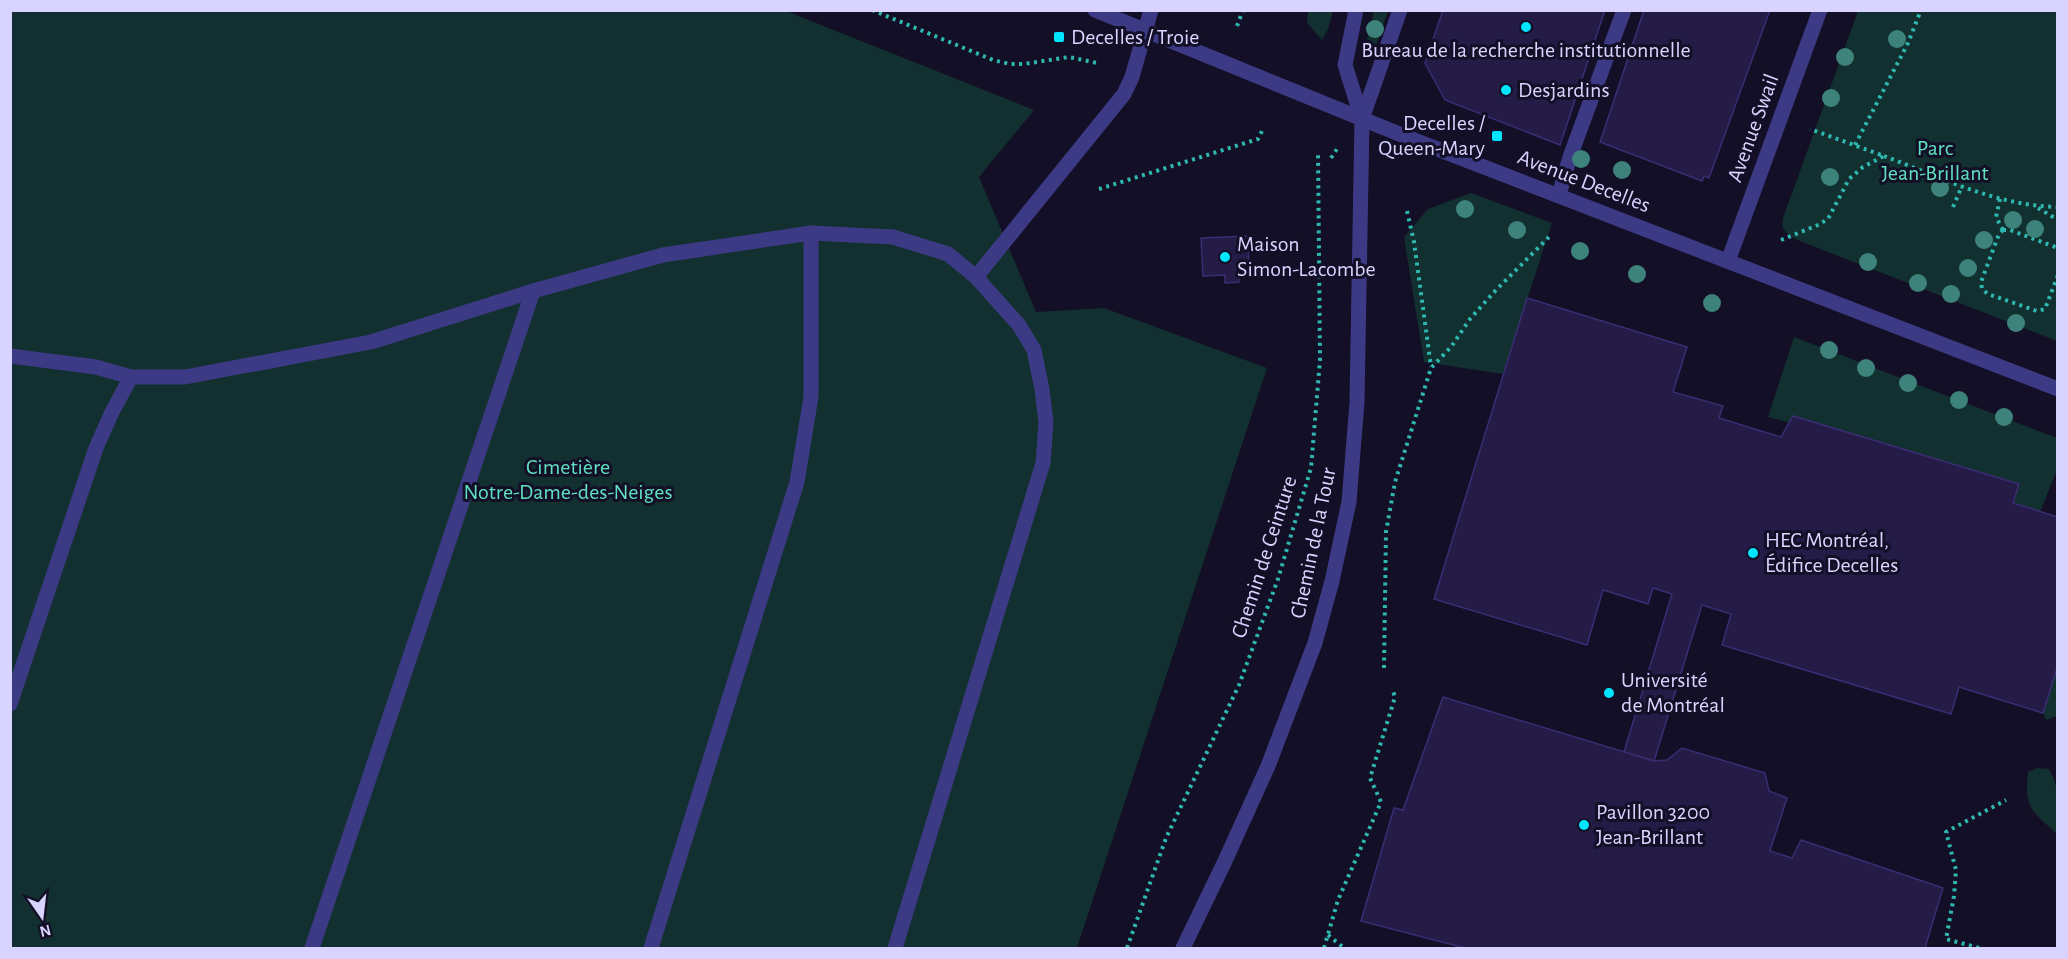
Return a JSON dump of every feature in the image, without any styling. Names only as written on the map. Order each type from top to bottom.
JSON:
[{"type":"street","name":"Avenue Decelles","points":[[1095,10],[1362,119],[2058,389]]},
{"type":"street","points":[[976,277],[1124,94],[1132,77],[1151,10]]},
{"type":"street","points":[[1356,10],[1345,65],[1362,119]]},
{"type":"street","points":[[1362,119],[1400,10]]},
{"type":"street","points":[[1558,195],[1624,10]]},
{"type":"street","name":"Avenue Swail","points":[[1728,261],[1820,10]]},
{"type":"street","name":"Chemin de la Tour","points":[[1183,948],[1226,861],[1268,766],[1315,643],[1332,581],[1349,502],[1357,402],[1362,119]]},
{"type":"street","points":[[651,948],[797,482],[811,397],[812,233]]},
{"type":"street","points":[[10,356],[96,367],[131,377],[185,376],[370,342],[533,291],[663,255],[812,233],[893,237],[948,254],[976,277],[1019,325],[1034,350],[1046,422],[1043,463],[895,948]]},
{"type":"street","points":[[312,948],[533,291]]},
{"type":"street","points":[[10,704],[96,448],[131,377]]},
{"type":"path","points":[[872,10],[993,60],[1024,64],[1069,57],[1097,63]]},
{"type":"path","points":[[1237,26],[1243,10]]},
{"type":"path","points":[[1855,145],[1908,43],[1921,10]]},
{"type":"path","points":[[1099,189],[1258,139],[1263,129]]},
{"type":"path","points":[[1810,129],[2000,199],[2035,206],[2058,207]]},
{"type":"path","name":"Chemin de Ceinture","points":[[1127,948],[1166,838],[1239,685],[1278,579],[1311,468],[1320,360],[1318,152]]},
{"type":"path","points":[[1781,240],[1828,219],[1849,179],[1863,167],[1884,156]]},
{"type":"path","points":[[1953,207],[1962,186]]},
{"type":"path","points":[[2000,199],[1996,216],[2003,230]]},
{"type":"path","points":[[2035,206],[2058,220]]},
{"type":"path","points":[[1407,211],[1414,242],[1431,368]]},
{"type":"path","points":[[2058,248],[2010,230],[2003,230],[1999,234],[1981,282],[1982,289],[1988,294],[2037,312],[2045,309],[2058,275]]},
{"type":"path","points":[[1384,668],[1386,532],[1395,482],[1431,368],[1496,290],[1552,234]]},
{"type":"path","points":[[1324,948],[1338,900],[1381,802],[1370,778],[1395,697],[1393,691]]},
{"type":"path","points":[[1979,948],[1946,939],[1956,870],[1946,832],[2006,800]]},
{"type":"path","points":[[1328,935],[1344,948]]},
{"type":"green space","name":"Cimetière Notre-Dame-des-Neiges","points":[[10,11],[786,11],[1034,110],[979,177],[1036,312],[1104,308],[1267,368],[1077,948],[11,948]]},
{"type":"green space","points":[[1308,11],[1333,11],[1322,40],[1307,23]]},
{"type":"green space","points":[[1374,11],[1388,11],[1375,48],[1366,45]]},
{"type":"green space","name":"Parc Jean-Brillant","points":[[1858,11],[2057,11],[2057,341],[1805,243],[1792,237],[1783,228],[1783,218]]},
{"type":"green space","points":[[1471,193],[1552,223],[1503,374],[1424,362],[1404,237],[1428,209]]},
{"type":"green space","points":[[1794,337],[2057,438],[2057,470],[2040,512],[2013,503],[2019,485],[1768,417]]},
{"type":"green space","points":[[2057,665],[2057,716],[2046,720],[2043,713]]},
{"type":"green space","points":[[2037,768],[2049,769],[2053,777],[2058,801],[2057,834],[2036,814],[2029,802],[2028,772]]},
{"type":"building","points":[[1443,10],[1605,10],[1560,145],[1445,100],[1425,63]]},
{"type":"building","points":[[1644,10],[1770,10],[1709,178],[1704,176],[1702,181],[1600,142]]},
{"type":"building","name":"Maison Simon-Lacombe","points":[[1248,236],[1249,273],[1239,274],[1239,282],[1225,283],[1225,275],[1203,276],[1201,238]]},
{"type":"building","name":"HEC Montréal, Édifice Decelles","points":[[1527,298],[1687,347],[1673,392],[1723,406],[1719,418],[1781,437],[1793,416],[2019,484],[2013,503],[2058,517],[2058,665],[2043,713],[1959,687],[1951,714],[1722,645],[1731,614],[1702,605],[1654,761],[1624,752],[1672,594],[1653,588],[1648,604],[1603,590],[1587,645],[1434,599]]},
{"type":"building","name":"Pavillon 3200 Jean-Brillant","points":[[1443,697],[1654,761],[1667,760],[1682,748],[1765,773],[1769,791],[1787,798],[1770,851],[1792,858],[1801,840],[1943,888],[1925,948],[1465,948],[1361,921],[1394,808],[1403,810]]},
{"type":"place","name":"Bureau de la recherche institutionnelle","points":[[1526,27]]},
{"type":"place","name":"Decelles / Troie","points":[[1059,37]]},
{"type":"place","name":"Desjardins","points":[[1506,90]]},
{"type":"place","name":"Decelles / Queen-Mary","points":[[1497,136]]},
{"type":"place","name":"Maison Simon-Lacombe","points":[[1225,257]]},
{"type":"place","name":"HEC Montréal, Édifice Decelles","points":[[1753,553]]},
{"type":"place","name":"Université de Montréal","points":[[1609,693]]},
{"type":"place","name":"Pavillon 3200 Jean-Brillant","points":[[1584,825]]}]
